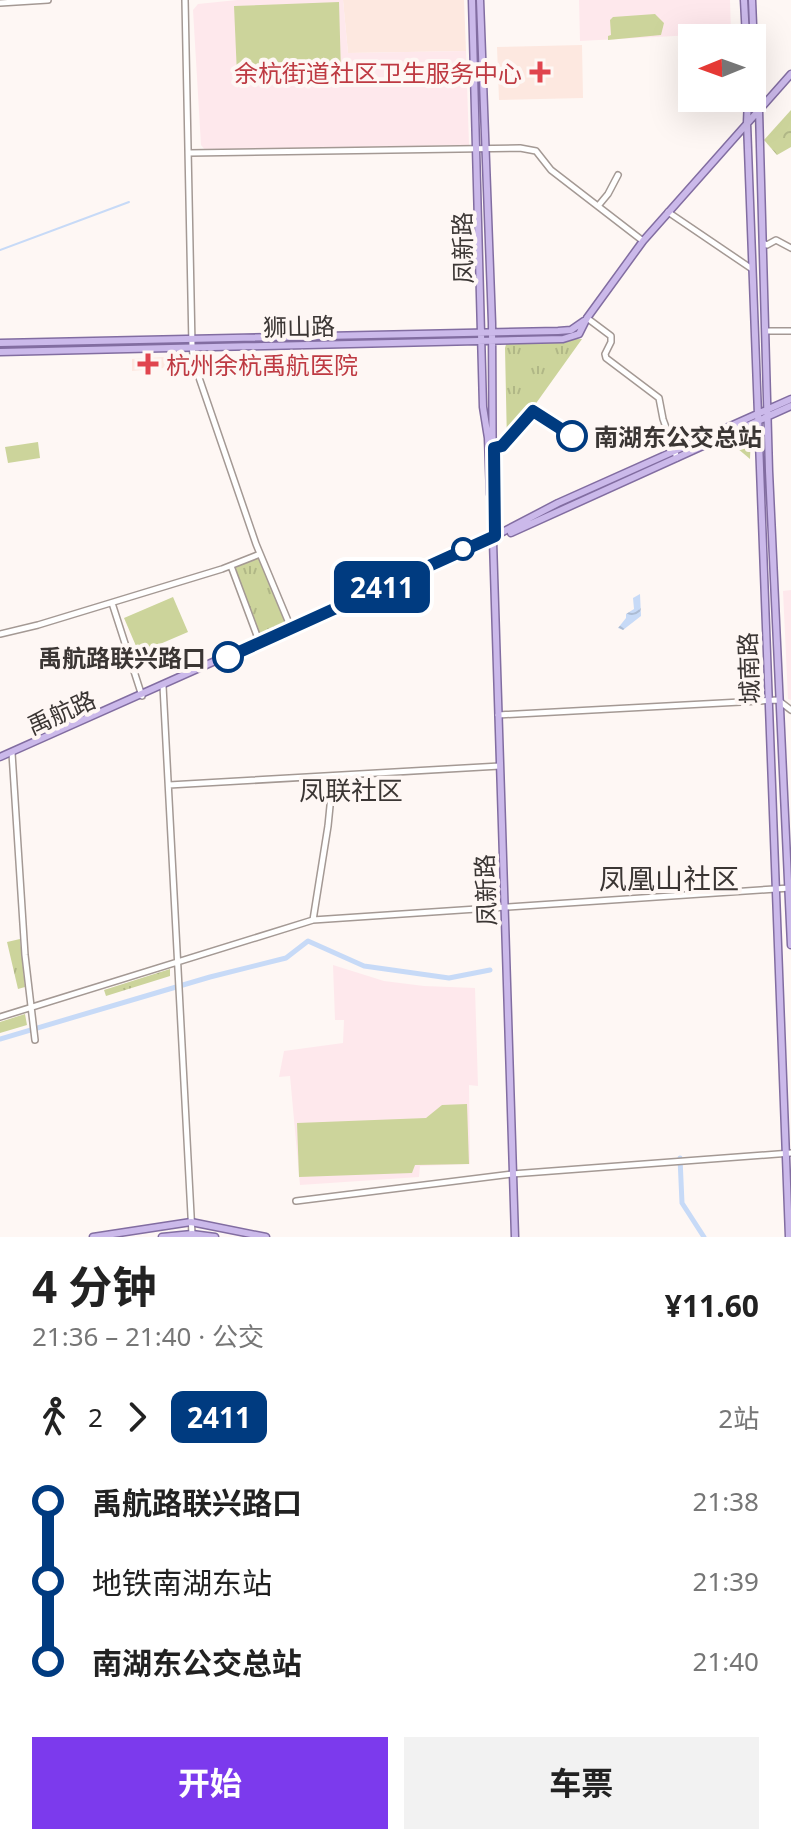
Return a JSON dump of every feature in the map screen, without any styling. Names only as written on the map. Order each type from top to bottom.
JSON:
[{"type":"main road","name":"凤新路","points":[[472,0],[481,341],[493,539]]},
{"type":"main road","name":"凤新路","points":[[480,0],[487,150],[493,539],[515,1237]]},
{"type":"main road","points":[[744,0],[745,24]]},
{"type":"main road","name":"城南路","points":[[752,0],[753,24]]},
{"type":"main road","name":"狮山路","points":[[766,102],[791,74]]},
{"type":"main road","name":"城南路","points":[[747,112],[789,1237]]},
{"type":"main road","name":"狮山路","points":[[0,343],[563,339],[579,334],[587,318],[643,241],[757,112]]},
{"type":"main road","name":"城南路","points":[[759,112],[778,700],[791,945]]},
{"type":"main road","name":"狮山路","points":[[0,352],[192,342],[571,330],[587,318]]},
{"type":"main road","name":"禹航路","points":[[0,759],[493,539],[757,418],[791,399]]},
{"type":"main road","name":"禹航路","points":[[767,413],[791,406]]},
{"type":"main road","name":"禹航路","points":[[12,755],[493,539]]},
{"type":"main road","points":[[93,1237],[191,1222],[266,1237]]},
{"type":"main road","points":[[162,1237],[192,1234],[215,1237]]},
{"type":"street","points":[[0,3],[48,0]]},
{"type":"street","points":[[185,0],[194,363],[259,557],[291,628]]},
{"type":"street","points":[[189,153],[520,148],[536,151],[551,170],[643,241]]},
{"type":"street","points":[[598,206],[618,175]]},
{"type":"street","points":[[668,212],[752,269]]},
{"type":"street","points":[[763,243],[767,245],[776,240],[791,248]]},
{"type":"street","points":[[587,318],[611,336],[606,358],[659,398],[676,455]]},
{"type":"street","points":[[766,331],[791,331]]},
{"type":"street","points":[[0,634],[259,557]]},
{"type":"street","points":[[231,566],[260,642]]},
{"type":"street","points":[[112,603],[142,696]]},
{"type":"street","points":[[163,688],[192,1234]]},
{"type":"street","points":[[498,715],[778,700],[791,710]]},
{"type":"street","points":[[12,755],[34,1037]]},
{"type":"street","points":[[169,785],[500,766]]},
{"type":"street","points":[[313,920],[333,776]]},
{"type":"street","points":[[0,1017],[313,920],[790,888]]},
{"type":"street","points":[[296,1201],[512,1174],[788,1154]]},
{"type":"shaded area","points":[[237,0],[343,0],[348,53],[466,51],[469,145],[205,150],[201,145],[193,10],[198,4]]},
{"type":"shaded area","points":[[343,0],[464,0],[466,51],[348,53]]},
{"type":"shaded area","points":[[579,0],[730,0],[731,24],[678,24],[678,36],[580,41]]},
{"type":"shaded area","name":"余杭街道社区卫生服务中心","points":[[582,45],[583,98],[499,100],[497,47]]},
{"type":"shaded area","name":"杭州余杭禹航医院","points":[[164,357],[165,368],[132,371],[132,359]]},
{"type":"shaded area","points":[[791,590],[791,700],[788,699],[783,591]]},
{"type":"shaded area","points":[[333,965],[384,981],[475,988],[478,1086],[469,1085],[470,1164],[420,1166],[419,1177],[300,1185],[290,1076],[279,1077],[284,1051],[343,1043],[344,1020],[335,1020]]},
{"type":"green space","points":[[339,2],[341,72],[237,75],[234,6]]},
{"type":"green space","points":[[655,14],[664,23],[661,35],[608,40],[613,17]]},
{"type":"green space","points":[[791,110],[791,147],[777,155],[764,140]]},
{"type":"green space","points":[[582,339],[507,444],[507,341]]},
{"type":"green space","points":[[751,434],[750,459],[731,443]]},
{"type":"green space","points":[[38,442],[40,458],[8,463],[5,447]]},
{"type":"green space","points":[[258,555],[288,626],[261,640],[235,567]]},
{"type":"green space","points":[[173,597],[188,632],[139,653],[124,618]]},
{"type":"green space","points":[[20,939],[25,987],[18,989],[7,942]]},
{"type":"green space","points":[[170,969],[170,976],[106,996],[104,990]]},
{"type":"green space","points":[[25,1014],[27,1025],[0,1033],[0,1022]]},
{"type":"green space","points":[[467,1104],[469,1164],[415,1165],[412,1173],[299,1177],[297,1123],[426,1118],[442,1105]]},
{"type":"water","points":[[640,594],[641,616],[623,630],[618,628],[626,614],[634,609],[633,598]]},
{"type":"waterway","points":[[0,250],[129,202]]},
{"type":"waterway","points":[[0,1039],[210,977],[286,958],[308,941],[364,966],[449,978],[490,970]]},
{"type":"waterway","points":[[680,1158],[682,1203],[704,1237]]},
{"type":"bus line","name":"2411","points":[[228,657],[495,536],[494,448],[502,446],[533,411],[572,436]]},
{"type":"place","name":"余杭街道社区卫生服务中心","points":[[540,72]]},
{"type":"place","name":"杭州余杭禹航医院","points":[[148,364]]},
{"type":"place","name":"南湖东公交总站","points":[[572,436]]},
{"type":"place","name":"禹航路联兴路口","points":[[228,657]]},
{"type":"district","name":"凤联社区","points":[[351,790]]},
{"type":"district","name":"凤凰山社区","points":[[669,878]]}]
